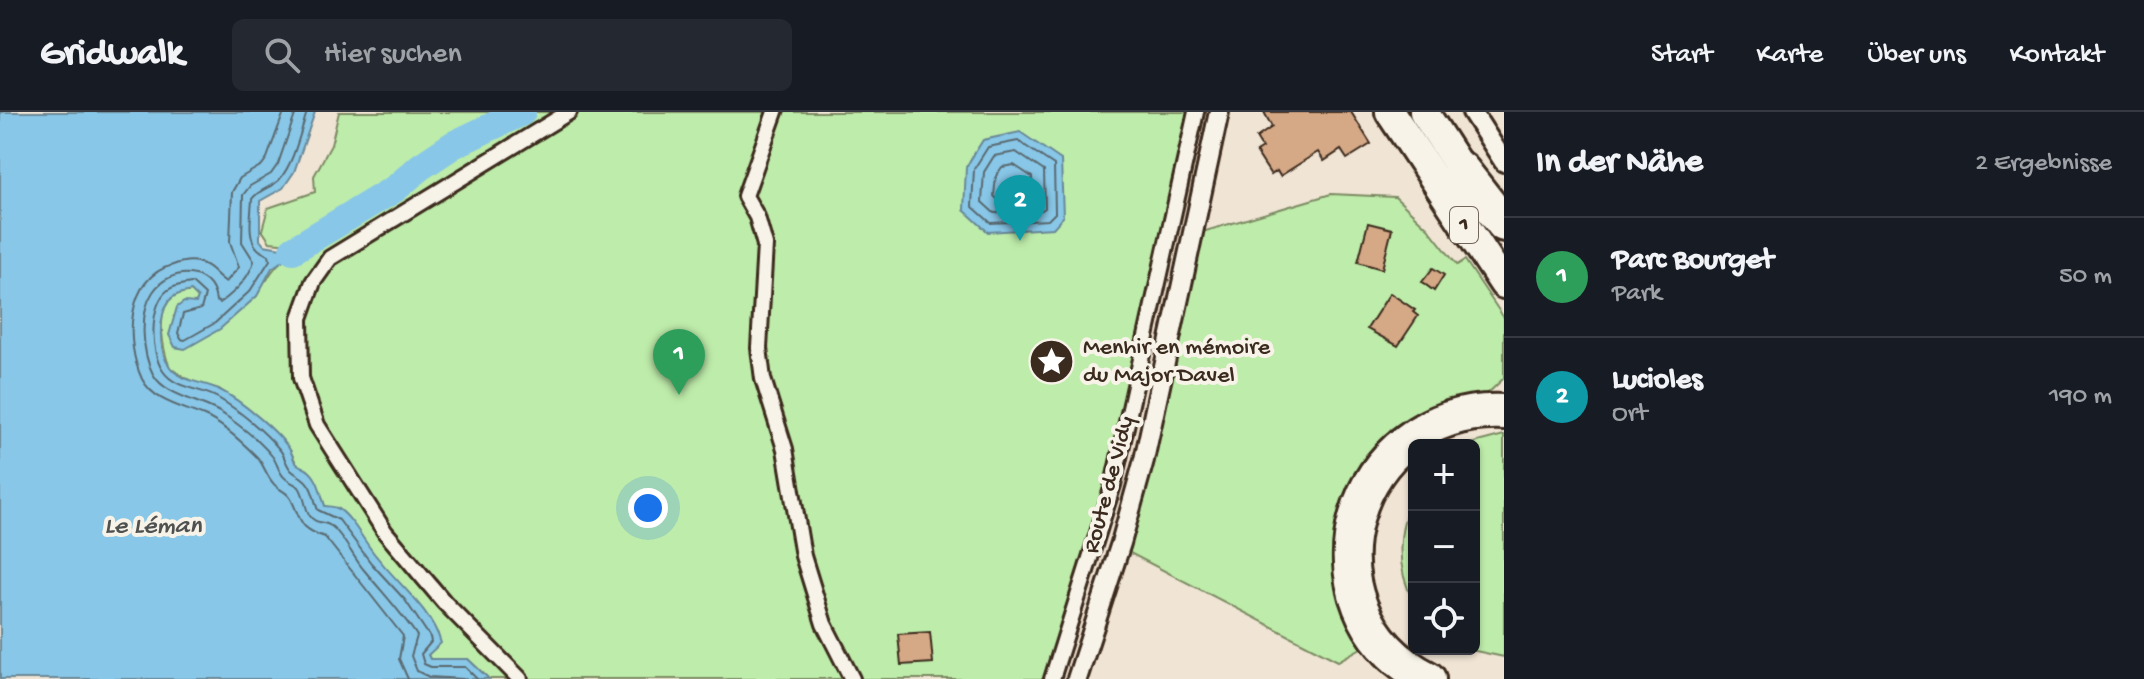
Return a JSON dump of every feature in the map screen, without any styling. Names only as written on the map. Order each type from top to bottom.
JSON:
[{"type":"highway","points":[[1461,169],[1504,224]]},
{"type":"highway","points":[[1428,679],[1412,670],[1389,649],[1367,620],[1354,579],[1351,550],[1354,523],[1370,483],[1404,442],[1428,427],[1453,417],[1478,412],[1504,412]]},
{"type":"main road","name":"1","points":[[1390,112],[1504,284]]},
{"type":"main road","name":"1","points":[[1424,112],[1504,239]]},
{"type":"street","points":[[520,679],[444,602],[385,532],[317,425],[301,378],[300,318],[305,299],[321,268],[345,248],[569,112]]},
{"type":"street","points":[[775,112],[745,196],[757,217],[765,245],[759,348],[763,379],[785,449],[803,556],[824,624],[852,679]]},
{"type":"street","points":[[1052,679],[1113,485],[1196,112]]},
{"type":"street","name":"Route de Vidy","points":[[1077,679],[1144,460],[1219,112]]},
{"type":"street","points":[[1472,112],[1504,162]]},
{"type":"green space","points":[[339,112],[1191,112],[1115,460],[1047,679],[489,679],[468,659],[430,659],[428,655],[438,634],[404,588],[376,568],[381,562],[325,506],[310,472],[297,465],[278,436],[219,389],[191,381],[170,368],[163,342],[162,321],[172,297],[191,291],[198,298],[196,303],[173,317],[267,280],[291,251],[300,245],[270,242],[262,230],[268,208],[315,192],[314,176],[331,145]]},
{"type":"green space","points":[[1331,194],[1395,197],[1428,228],[1457,265],[1465,260],[1504,318],[1504,378],[1484,397],[1419,414],[1391,429],[1366,460],[1345,494],[1337,541],[1368,644],[1338,661],[1126,551],[1202,232]]},
{"type":"green space","points":[[1504,435],[1504,657],[1480,652],[1480,441]]},
{"type":"green space","points":[[1408,507],[1408,589],[1400,548]]},
{"type":"water","name":"Le Léman","points":[[0,112],[315,112],[294,172],[283,188],[260,201],[260,240],[264,245],[293,250],[290,256],[272,268],[257,296],[220,329],[185,349],[175,347],[169,335],[177,307],[184,302],[196,303],[198,298],[191,291],[173,297],[163,316],[163,352],[170,367],[180,376],[220,390],[258,417],[284,442],[295,462],[313,475],[325,506],[337,508],[348,517],[385,567],[430,619],[441,643],[428,655],[430,659],[468,659],[489,679],[0,679]]},
{"type":"water","points":[[1020,132],[1061,160],[1063,217],[1053,228],[988,232],[964,210],[966,167],[983,140]]},
{"type":"building","points":[[1264,112],[1351,112],[1371,144],[1347,159],[1341,150],[1324,161],[1318,152],[1280,176],[1277,171],[1271,175],[1256,152],[1262,148],[1256,138],[1272,127]]},
{"type":"building","points":[[1368,223],[1392,229],[1382,269],[1358,262]]},
{"type":"building","points":[[1433,268],[1444,275],[1434,291],[1422,282]]},
{"type":"building","points":[[1390,293],[1415,310],[1413,312],[1418,316],[1398,346],[1367,329]]},
{"type":"building","points":[[930,632],[933,663],[901,665],[898,634]]},
{"type":"waterway","points":[[293,250],[396,188],[453,145],[522,112]]},
{"type":"place","name":"Lucioles","points":[[1020,241]]},
{"type":"place","name":"Menhir en mémoire du Major Davel","points":[[1052,362]]},
{"type":"place","name":"Parc Bourget","points":[[679,395]]}]
